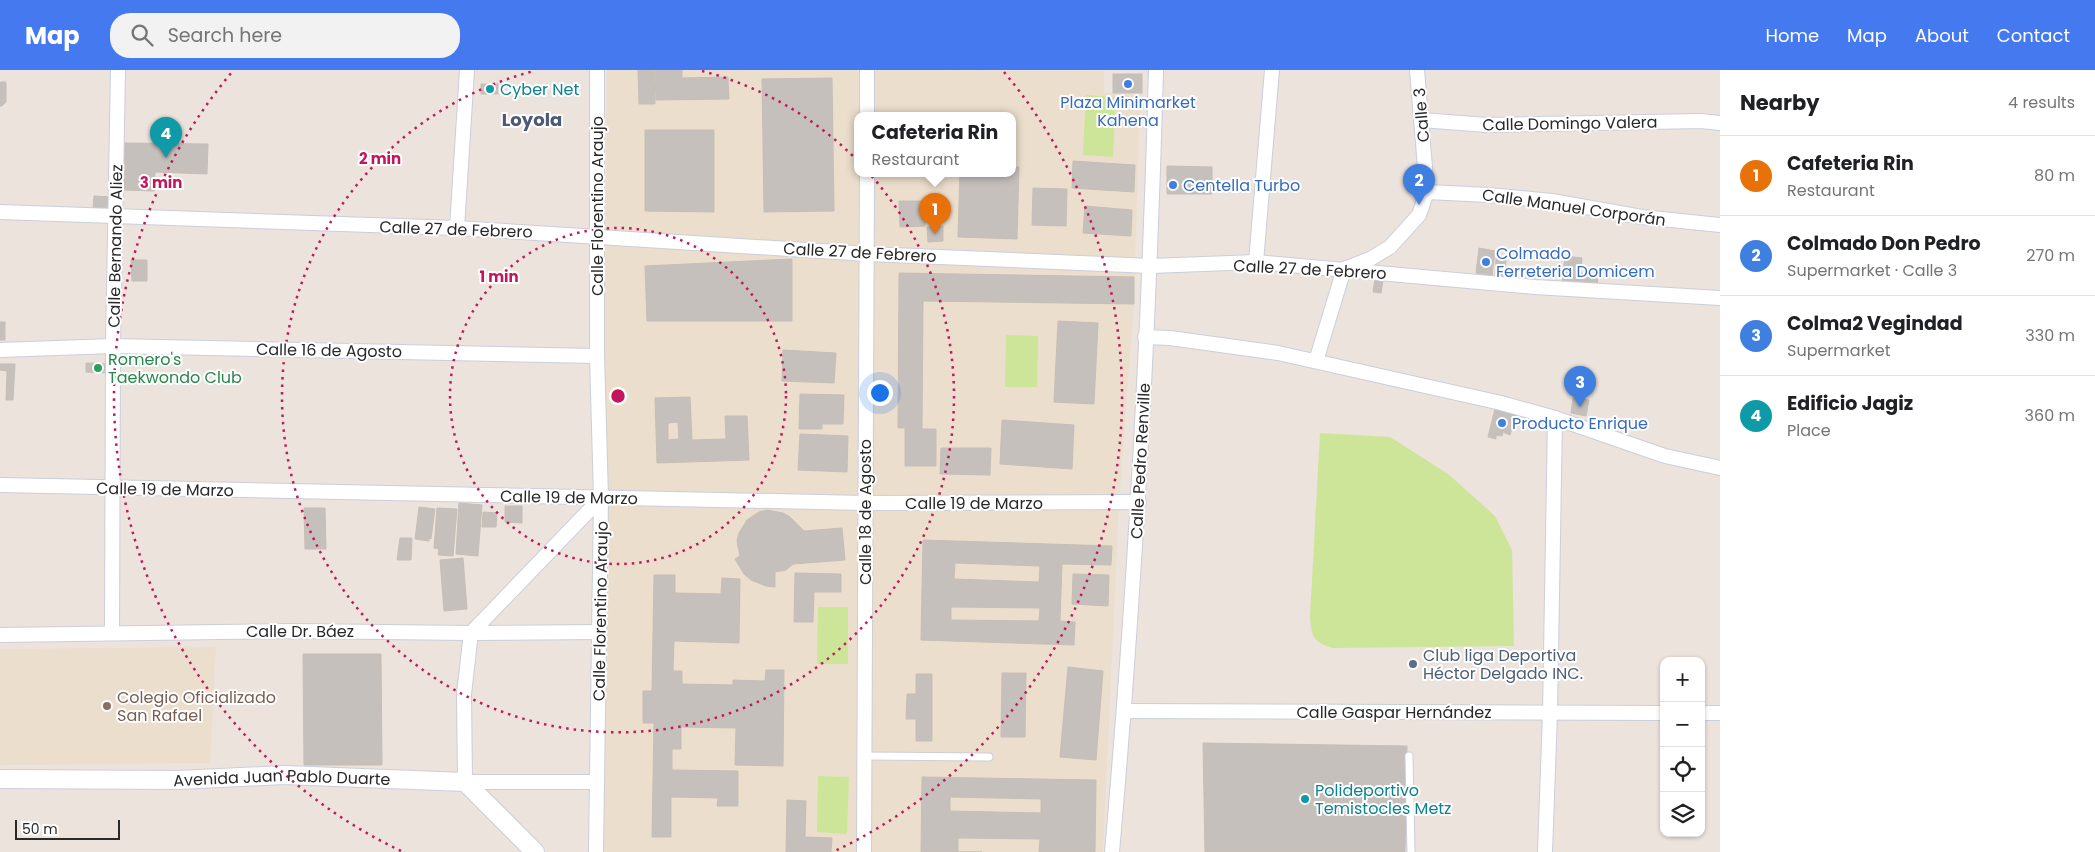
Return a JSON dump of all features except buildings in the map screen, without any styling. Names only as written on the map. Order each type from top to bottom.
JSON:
[{"type":"street","name":"Calle Bernando Aliez","points":[[112,632],[113,346],[118,70]]},
{"type":"street","points":[[457,228],[466,70]]},
{"type":"street","name":"Calle Florentino Araujo","points":[[596,852],[601,498],[597,356],[597,70]]},
{"type":"street","points":[[867,70],[867,112]]},
{"type":"street","name":"Calle Pedro Renville","points":[[1112,852],[1125,711],[1139,502],[1145,337],[1150,266],[1156,70]]},
{"type":"street","points":[[1256,262],[1272,70]]},
{"type":"street","name":"Calle 3","points":[[1344,269],[1370,259],[1390,246],[1419,215],[1427,192],[1417,70]]},
{"type":"street","name":"Calle Domingo Valera","points":[[1421,120],[1487,124],[1701,121],[1720,123]]},
{"type":"street","name":"Calle 18 de Agosto","points":[[864,852],[867,177]]},
{"type":"street","name":"Calle Manuel Corporán","points":[[1427,192],[1552,201],[1642,217],[1720,225]]},
{"type":"street","name":"Calle 27 de Febrero","points":[[0,212],[457,228],[868,254],[1150,266],[1256,262],[1535,287],[1720,298]]},
{"type":"street","points":[[1316,361],[1344,269]]},
{"type":"street","points":[[1145,337],[1170,338],[1278,353],[1501,403],[1554,418],[1665,456],[1720,468]]},
{"type":"street","name":"Calle 16 de Agosto","points":[[0,350],[113,346],[597,356]]},
{"type":"street","points":[[1545,852],[1550,713],[1554,418]]},
{"type":"street","name":"Calle 19 de Marzo","points":[[0,485],[865,503],[1139,502]]},
{"type":"street","points":[[536,852],[465,782],[464,694],[471,633],[601,498]]},
{"type":"street","name":"Calle Dr. Báez","points":[[0,635],[293,631],[599,632]]},
{"type":"street","name":"Calle Gaspar Hernández","points":[[1125,711],[1660,713]]},
{"type":"street","points":[[1705,713],[1720,713]]},
{"type":"street","name":"Avenida Juan Pablo Duarte","points":[[0,779],[178,780],[284,776],[465,782]]},
{"type":"street","points":[[465,782],[597,782]]},
{"type":"lane","points":[[864,756],[989,757]]},
{"type":"lane","points":[[1409,756],[1411,852]]},
{"type":"shaded area","points":[[607,70],[1104,71],[1104,93],[1140,95],[1134,301],[1119,502],[1103,852],[600,852]]},
{"type":"shaded area","name":"Colegio Oficializado San Rafael","points":[[216,647],[210,763],[0,765],[0,649]]},
{"type":"green space","points":[[1086,95],[1116,97],[1113,157],[1083,155]]},
{"type":"green space","points":[[1006,335],[1038,336],[1037,387],[1005,387]]},
{"type":"green space","points":[[1320,433],[1390,437],[1448,474],[1495,516],[1512,550],[1514,646],[1333,648],[1322,644],[1315,638],[1311,629],[1310,617]]},
{"type":"green space","points":[[818,607],[848,607],[848,664],[817,664]]},
{"type":"green space","points":[[818,776],[849,777],[847,834],[817,832]]},
{"type":"place","name":"Plaza Minimarket Kahena","points":[[1128,84]]},
{"type":"place","name":"Cyber Net","points":[[490,89]]},
{"type":"place","name":"Edificio Jagiz","points":[[166,158]]},
{"type":"place","name":"Centella Turbo","points":[[1173,185]]},
{"type":"place","name":"Colmado Don Pedro","points":[[1419,205]]},
{"type":"place","name":"Cafeteria Rin","points":[[935,234]]},
{"type":"place","name":"Colmado Ferreteria Domicem","points":[[1486,262]]},
{"type":"place","name":"Romero's Taekwondo Club","points":[[98,368]]},
{"type":"place","name":"Colma2 Vegindad","points":[[1580,407]]},
{"type":"place","name":"Producto Enrique","points":[[1502,423]]},
{"type":"place","name":"Club liga Deportiva Héctor Delgado INC.","points":[[1413,664]]},
{"type":"place","name":"Colegio Oficializado San Rafael","points":[[107,706]]},
{"type":"place","name":"Polideportivo Temistocles Metz","points":[[1305,799]]},
{"type":"district","name":"Loyola","points":[[532,120]]}]
